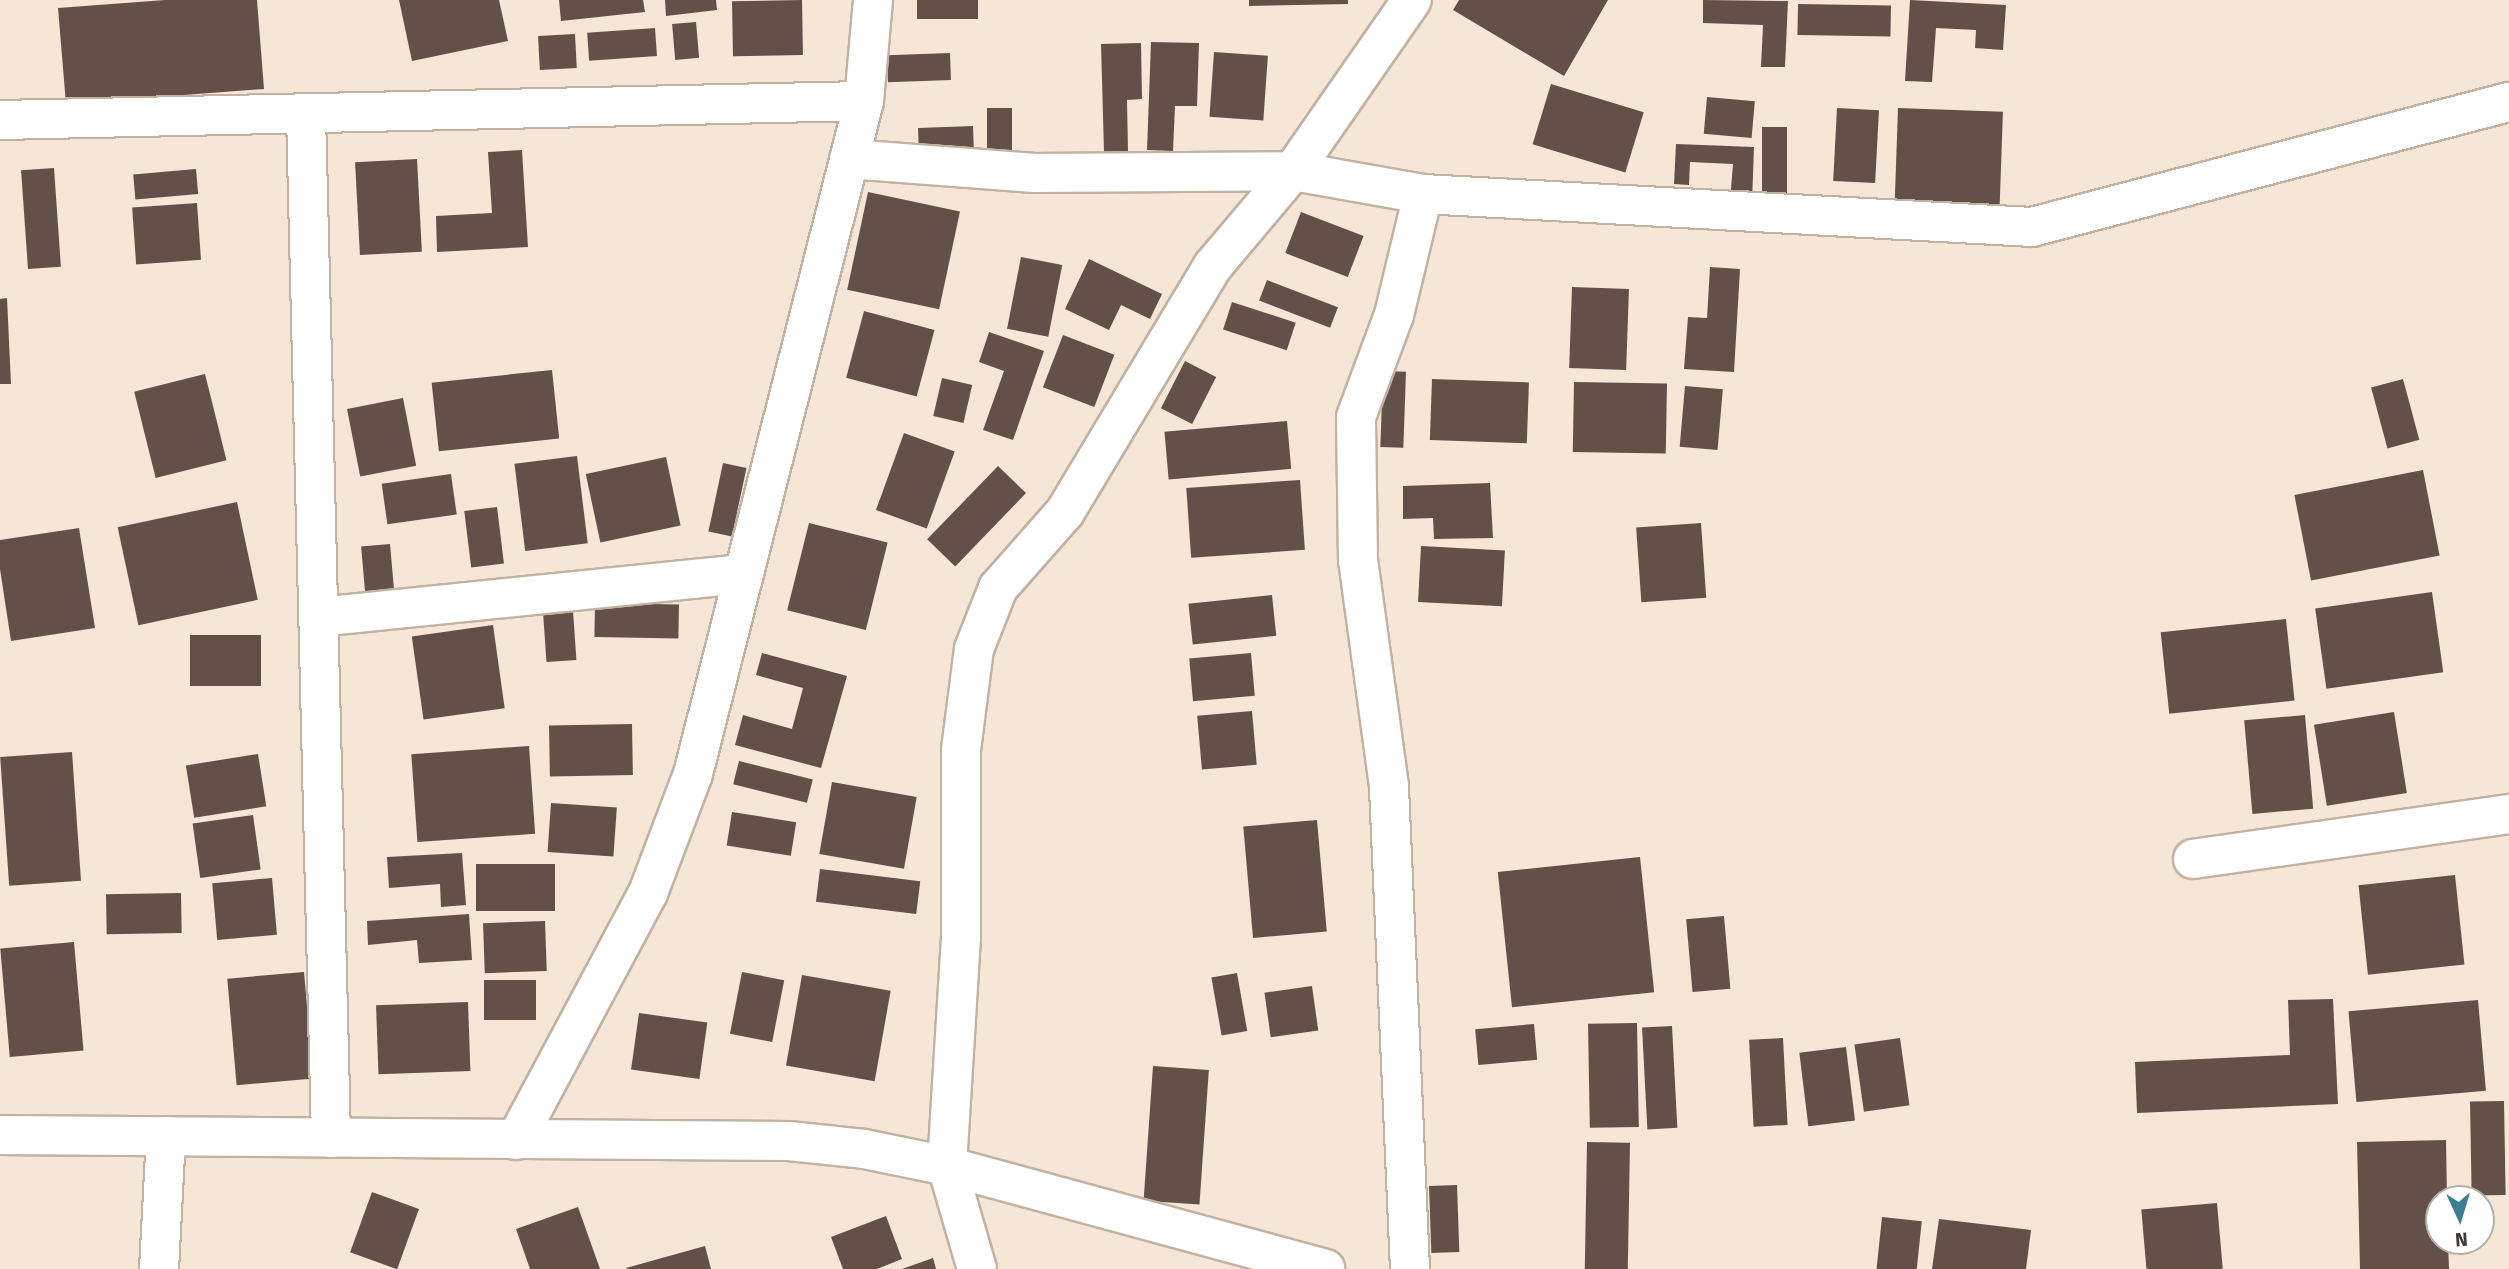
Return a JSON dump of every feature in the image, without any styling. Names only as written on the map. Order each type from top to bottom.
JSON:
[{"type":"street","points":[[516,1140],[648,893],[693,774],[864,101],[873,0]]},
{"type":"street","points":[[977,1269],[947,1166],[961,938],[961,750],[974,649],[998,588],[1065,512],[1213,266],[1293,172],[1412,0]]},
{"type":"street","points":[[0,120],[864,101]]},
{"type":"street","points":[[849,159],[1034,173],[1293,172],[1423,194],[2032,227],[2509,102]]},
{"type":"street","points":[[306,114],[331,1138]]},
{"type":"street","points":[[1410,1269],[1389,786],[1358,561],[1356,417],[1394,315],[1423,194]]},
{"type":"street","points":[[318,617],[744,574]]},
{"type":"street","points":[[2193,859],[2509,814]]},
{"type":"street","points":[[0,1135],[789,1141],[864,1149],[947,1166],[1325,1269]]},
{"type":"street","points":[[159,1269],[166,1136]]},
{"type":"building","points":[[165,0],[257,0],[264,89],[66,104],[58,8]]},
{"type":"building","points":[[399,0],[499,0],[508,41],[412,61]]},
{"type":"building","points":[[559,0],[643,0],[645,12],[561,21]]},
{"type":"building","points":[[665,0],[716,0],[717,10],[666,16]]},
{"type":"building","points":[[802,0],[803,55],[733,56],[732,1]]},
{"type":"building","points":[[917,0],[978,0],[978,19],[917,19]]},
{"type":"building","points":[[1249,0],[1348,0],[1348,4],[1249,6]]},
{"type":"building","points":[[1459,0],[1608,0],[1564,76],[1453,10]]},
{"type":"building","points":[[1703,0],[1788,1],[1785,67],[1761,67],[1763,25],[1703,23]]},
{"type":"building","points":[[1910,0],[2006,5],[2003,50],[1975,48],[1976,30],[1936,28],[1932,82],[1905,81]]},
{"type":"building","points":[[1798,4],[1891,6],[1890,37],[1797,35]]},
{"type":"building","points":[[696,22],[699,58],[675,60],[672,24]]},
{"type":"building","points":[[655,28],[657,56],[589,61],[587,33]]},
{"type":"building","points":[[575,34],[577,68],[540,70],[538,36]]},
{"type":"building","points":[[1151,42],[1199,43],[1197,106],[1175,106],[1173,151],[1147,150]]},
{"type":"building","points":[[1141,43],[1142,99],[1127,100],[1128,151],[1104,152],[1101,44]]},
{"type":"building","points":[[1214,52],[1268,56],[1263,121],[1209,117]]},
{"type":"building","points":[[950,53],[951,80],[888,82],[887,55]]},
{"type":"building","points":[[1551,84],[1644,112],[1625,173],[1533,144]]},
{"type":"building","points":[[1707,97],[1755,101],[1752,138],[1704,134]]},
{"type":"building","points":[[987,108],[1012,108],[1012,153],[987,153]]},
{"type":"building","points":[[1837,108],[1879,110],[1875,183],[1833,181]]},
{"type":"building","points":[[1898,108],[2003,112],[1999,215],[1894,211]]},
{"type":"building","points":[[973,126],[974,155],[919,157],[918,128]]},
{"type":"building","points":[[1762,127],[1787,127],[1787,207],[1762,207]]},
{"type":"building","points":[[1676,144],[1754,147],[1752,202],[1730,201],[1733,164],[1690,162],[1689,185],[1674,184]]},
{"type":"building","points":[[522,150],[528,247],[437,252],[436,216],[492,213],[488,152]]},
{"type":"building","points":[[417,159],[422,252],[360,255],[355,162]]},
{"type":"building","points":[[54,168],[61,267],[28,269],[21,170]]},
{"type":"building","points":[[196,169],[198,194],[135,199],[133,174]]},
{"type":"building","points":[[868,192],[960,212],[939,309],[847,290]]},
{"type":"building","points":[[197,203],[201,260],[136,264],[132,208]]},
{"type":"building","points":[[1301,212],[1364,236],[1348,277],[1285,253]]},
{"type":"building","points":[[1021,257],[1062,265],[1048,337],[1007,329]]},
{"type":"building","points":[[1089,259],[1162,294],[1150,319],[1121,305],[1109,330],[1065,309]]},
{"type":"building","points":[[1710,267],[1740,269],[1734,372],[1684,369],[1688,317],[1707,318]]},
{"type":"building","points":[[1267,280],[1338,307],[1330,328],[1259,301]]},
{"type":"building","points":[[1572,287],[1629,289],[1626,370],[1569,368]]},
{"type":"building","points":[[7,298],[11,384],[0,384],[0,299]]},
{"type":"building","points":[[1232,302],[1296,323],[1287,350],[1223,330]]},
{"type":"building","points":[[864,311],[935,330],[917,397],[846,378]]},
{"type":"building","points":[[989,332],[1044,351],[1013,440],[983,430],[1004,371],[979,362]]},
{"type":"building","points":[[1063,335],[1114,355],[1094,407],[1043,387]]},
{"type":"building","points":[[1185,361],[1216,377],[1192,424],[1161,408]]},
{"type":"building","points":[[552,370],[559,439],[439,451],[432,383]]},
{"type":"building","points":[[1383,371],[1406,372],[1403,448],[1380,447]]},
{"type":"building","points":[[205,374],[227,460],[156,478],[134,392]]},
{"type":"building","points":[[942,378],[972,385],[963,423],[933,416]]},
{"type":"building","points":[[1432,379],[1529,382],[1527,443],[1430,440]]},
{"type":"building","points":[[2403,379],[2419,440],[2387,448],[2371,388]]},
{"type":"building","points":[[1574,382],[1667,384],[1666,454],[1573,452]]},
{"type":"building","points":[[1685,386],[1723,389],[1718,450],[1680,447]]},
{"type":"building","points":[[403,398],[416,466],[360,477],[347,409]]},
{"type":"building","points":[[1287,421],[1291,469],[1169,480],[1164,432]]},
{"type":"building","points":[[904,433],[955,451],[927,529],[876,510]]},
{"type":"building","points":[[577,456],[588,543],[525,551],[514,464]]},
{"type":"building","points":[[666,457],[681,525],[600,543],[586,474]]},
{"type":"building","points":[[723,463],[746,468],[732,536],[708,531]]},
{"type":"building","points":[[998,466],[1026,493],[955,566],[927,539]]},
{"type":"building","points":[[2423,470],[2440,555],[2311,580],[2294,495]]},
{"type":"building","points":[[451,474],[457,515],[387,524],[382,484]]},
{"type":"building","points":[[1300,480],[1305,550],[1191,558],[1186,488]]},
{"type":"building","points":[[1490,483],[1493,538],[1434,539],[1433,518],[1403,519],[1403,486]]},
{"type":"building","points":[[237,502],[258,600],[138,625],[118,527]]},
{"type":"building","points":[[497,507],[504,564],[471,568],[464,511]]},
{"type":"building","points":[[809,523],[888,543],[866,630],[787,610]]},
{"type":"building","points":[[1701,523],[1706,598],[1641,602],[1636,528]]},
{"type":"building","points":[[79,528],[95,628],[11,641],[0,569],[0,540]]},
{"type":"building","points":[[390,544],[394,591],[365,593],[361,547]]},
{"type":"building","points":[[1421,546],[1505,550],[1502,606],[1418,602]]},
{"type":"building","points":[[2432,592],[2443,672],[2326,689],[2315,608]]},
{"type":"building","points":[[1272,595],[1276,636],[1193,645],[1188,604]]},
{"type":"building","points":[[595,603],[679,604],[678,638],[594,637]]},
{"type":"building","points":[[573,611],[576,660],[546,662],[543,613]]},
{"type":"building","points":[[2286,619],[2295,701],[2169,714],[2161,632]]},
{"type":"building","points":[[493,625],[505,708],[423,720],[412,636]]},
{"type":"building","points":[[190,635],[261,635],[261,686],[190,686]]},
{"type":"building","points":[[762,653],[847,676],[821,768],[735,745],[743,715],[792,729],[803,688],[756,675]]},
{"type":"building","points":[[1251,653],[1255,696],[1193,701],[1189,658]]},
{"type":"building","points":[[1252,711],[1257,765],[1202,770],[1197,716]]},
{"type":"building","points":[[2394,712],[2407,793],[2327,806],[2314,725]]},
{"type":"building","points":[[2305,715],[2313,809],[2252,814],[2244,720]]},
{"type":"building","points":[[632,724],[633,775],[550,776],[549,725]]},
{"type":"building","points":[[529,746],[535,834],[417,842],[411,754]]},
{"type":"building","points":[[72,752],[81,881],[9,886],[0,757]]},
{"type":"building","points":[[258,754],[266,806],[194,818],[186,765]]},
{"type":"building","points":[[739,761],[813,779],[807,803],[733,784]]},
{"type":"building","points":[[832,782],[917,797],[904,869],[819,854]]},
{"type":"building","points":[[551,803],[617,808],[613,856],[548,852]]},
{"type":"building","points":[[732,812],[796,822],[791,856],[727,846]]},
{"type":"building","points":[[253,815],[261,869],[200,878],[193,823]]},
{"type":"building","points":[[1317,820],[1327,932],[1253,938],[1243,826]]},
{"type":"building","points":[[462,853],[466,905],[441,907],[440,884],[389,888],[387,857]]},
{"type":"building","points":[[1640,857],[1654,992],[1512,1007],[1498,872]]},
{"type":"building","points":[[476,864],[555,864],[555,911],[476,911]]},
{"type":"building","points":[[820,869],[920,881],[916,914],[816,902]]},
{"type":"building","points":[[2455,875],[2464,965],[2368,975],[2359,885]]},
{"type":"building","points":[[272,878],[277,935],[217,940],[212,883]]},
{"type":"building","points":[[181,893],[182,933],[107,934],[106,894]]},
{"type":"building","points":[[469,914],[472,960],[419,963],[417,940],[368,945],[367,921]]},
{"type":"building","points":[[1724,916],[1730,989],[1693,992],[1686,919]]},
{"type":"building","points":[[545,921],[547,971],[485,973],[483,923]]},
{"type":"building","points":[[74,942],[83,1051],[10,1057],[0,948]]},
{"type":"building","points":[[304,972],[313,1079],[237,1085],[227,979]]},
{"type":"building","points":[[742,972],[784,980],[772,1042],[730,1034]]},
{"type":"building","points":[[1237,973],[1247,1031],[1222,1036],[1211,978]]},
{"type":"building","points":[[802,975],[891,991],[875,1081],[786,1066]]},
{"type":"building","points":[[484,980],[536,980],[536,1020],[484,1020]]},
{"type":"building","points":[[1312,986],[1318,1031],[1271,1037],[1264,993]]},
{"type":"building","points":[[2333,999],[2338,1104],[2137,1113],[2135,1062],[2290,1055],[2288,1000]]},
{"type":"building","points":[[2478,1000],[2486,1091],[2356,1102],[2348,1011]]},
{"type":"building","points":[[468,1002],[470,1071],[378,1074],[376,1005]]},
{"type":"building","points":[[639,1013],[707,1023],[699,1079],[631,1069]]},
{"type":"building","points":[[1637,1023],[1639,1127],[1590,1128],[1588,1024]]},
{"type":"building","points":[[1534,1024],[1537,1060],[1478,1065],[1475,1029]]},
{"type":"building","points":[[1672,1026],[1677,1128],[1647,1129],[1642,1028]]},
{"type":"building","points":[[1783,1038],[1788,1125],[1754,1127],[1749,1040]]},
{"type":"building","points":[[1900,1038],[1909,1105],[1864,1112],[1854,1044]]},
{"type":"building","points":[[1846,1047],[1855,1120],[1808,1126],[1799,1053]]},
{"type":"building","points":[[1153,1066],[1209,1070],[1199,1205],[1144,1201]]},
{"type":"building","points":[[2504,1101],[2506,1195],[2495,1195],[2495,1185],[2471,1185],[2470,1102]]},
{"type":"building","points":[[2446,1140],[2447,1185],[2425,1185],[2425,1255],[2448,1255],[2449,1269],[2360,1269],[2357,1142]]},
{"type":"building","points":[[1587,1142],[1630,1143],[1628,1269],[1585,1269]]},
{"type":"building","points":[[1457,1185],[1459,1252],[1431,1253],[1429,1186]]},
{"type":"building","points":[[372,1192],[419,1209],[397,1269],[350,1252]]},
{"type":"building","points":[[2217,1203],[2223,1269],[2146,1269],[2141,1210]]},
{"type":"building","points":[[578,1207],[600,1269],[530,1269],[516,1229]]},
{"type":"building","points":[[886,1216],[902,1259],[877,1269],[843,1269],[831,1237]]},
{"type":"building","points":[[1882,1217],[1922,1221],[1917,1269],[1877,1269]]},
{"type":"building","points":[[1939,1219],[2031,1230],[2026,1269],[1932,1269]]},
{"type":"building","points":[[705,1246],[711,1269],[626,1268]]},
{"type":"building","points":[[933,1258],[936,1269],[902,1269]]}]
